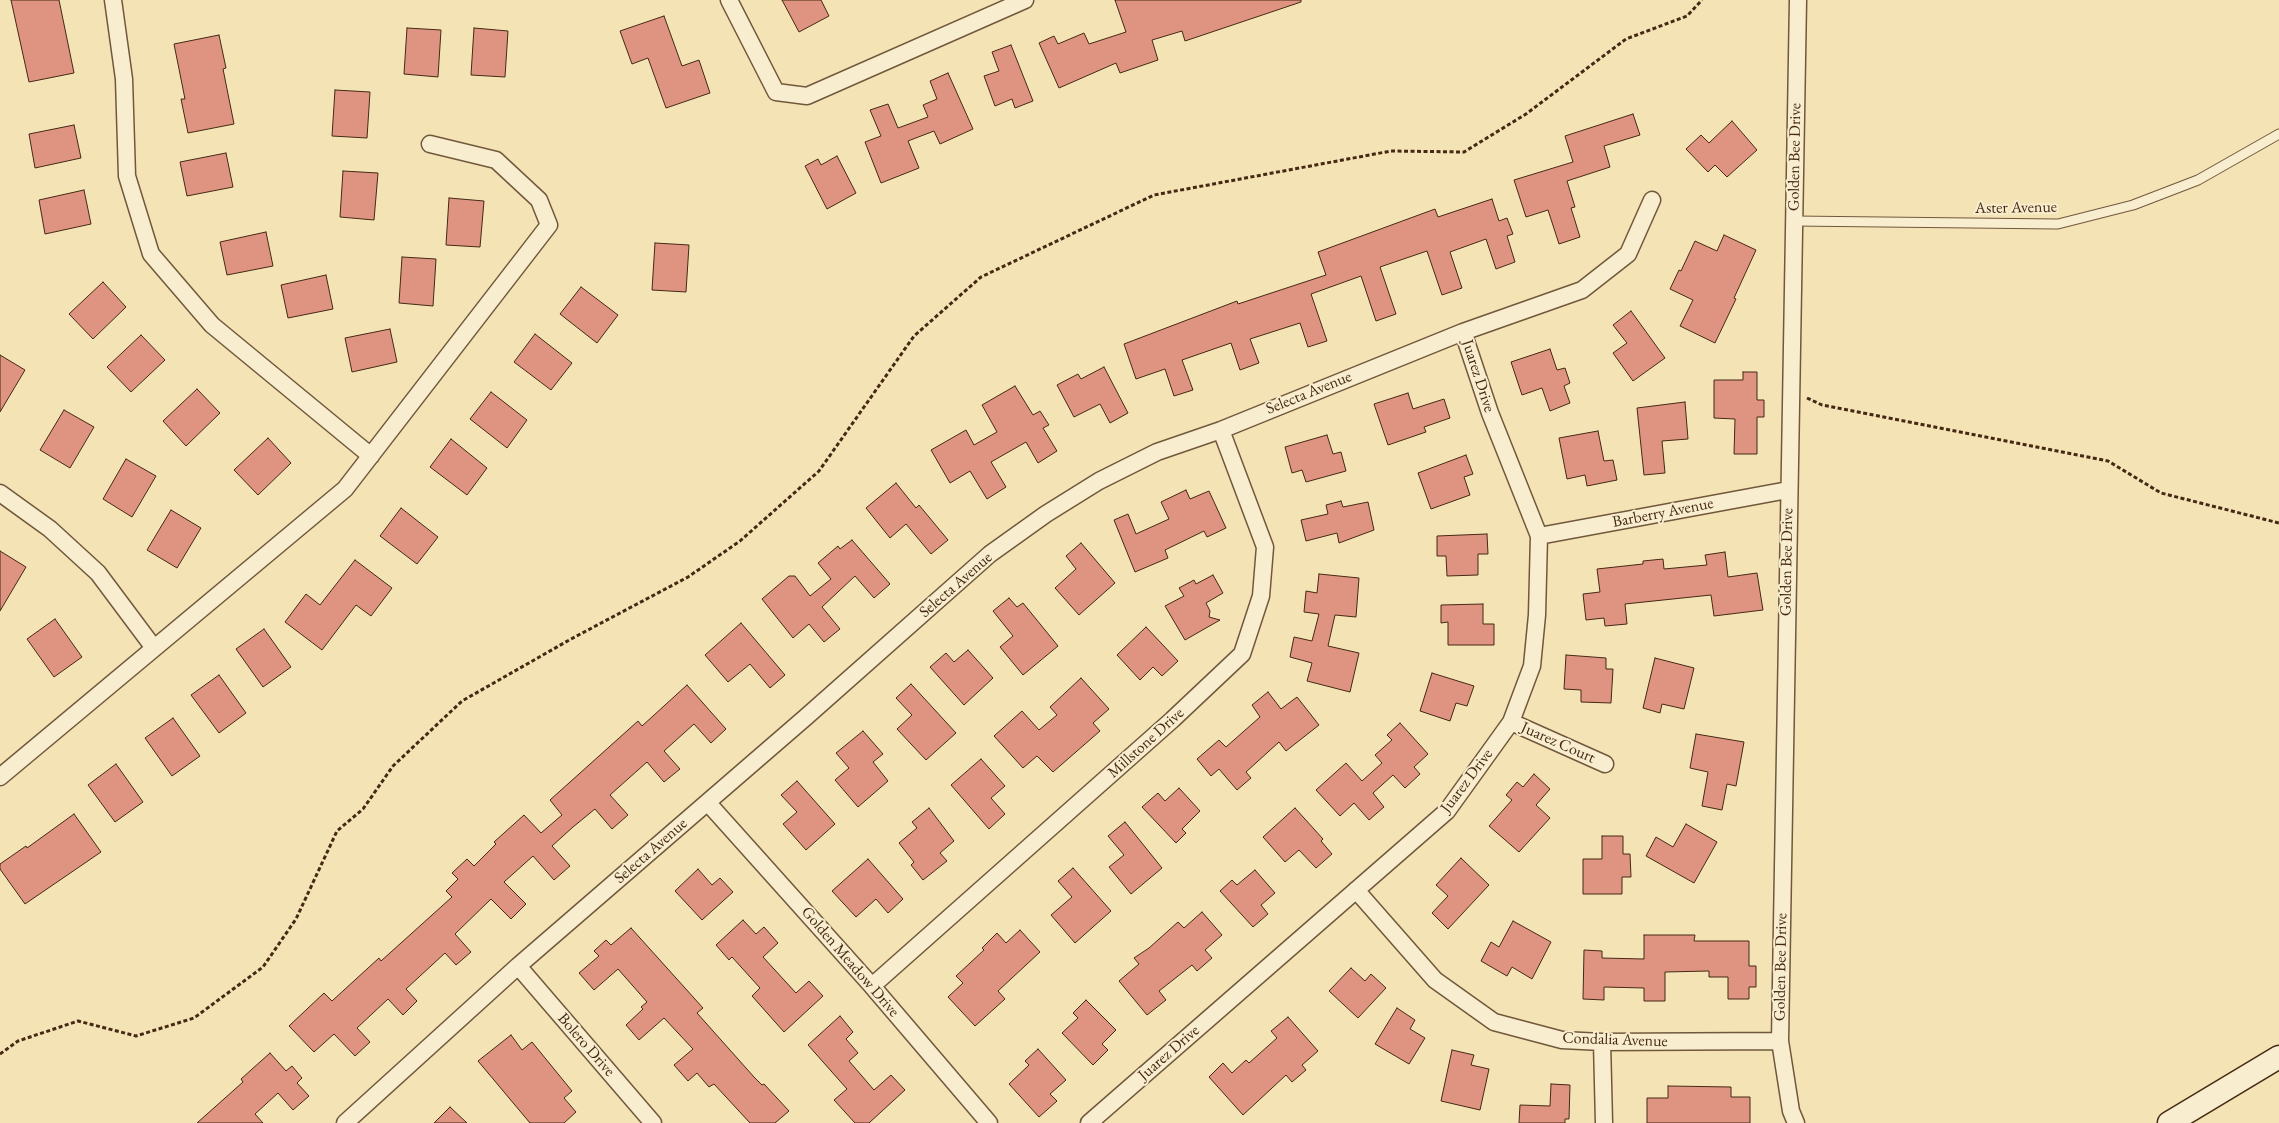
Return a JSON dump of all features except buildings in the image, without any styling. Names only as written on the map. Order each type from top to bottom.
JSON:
[{"type":"main road","points":[[2169,1123],[2279,1057]]},
{"type":"street","points":[[113,0],[124,79],[127,176],[151,254],[212,325],[371,456]]},
{"type":"street","points":[[730,0],[776,92],[807,96],[1022,0]]},
{"type":"street","name":"Golden Bee Drive","points":[[1796,1123],[1791,1111],[1780,1041],[1788,490],[1798,0]]},
{"type":"street","points":[[0,777],[345,489],[549,225],[539,200],[496,160],[430,144]]},
{"type":"street","name":"Selecta Avenue","points":[[345,1123],[518,966],[708,803],[990,554],[1046,514],[1099,481],[1157,452],[1221,430],[1463,332],[1582,290],[1628,254],[1652,200]]},
{"type":"street","name":"Juarez Drive","points":[[1090,1123],[1447,811],[1511,722],[1532,666],[1537,615],[1539,536],[1490,413],[1463,332]]},
{"type":"street","name":"Millstone Drive","points":[[872,986],[1172,720],[1242,654],[1261,596],[1265,547],[1221,430]]},
{"type":"street","name":"Barberry Avenue","points":[[1539,536],[1788,490]]},
{"type":"street","points":[[0,493],[50,529],[98,573],[154,648]]},
{"type":"street","name":"Juarez Court","points":[[1511,722],[1606,764]]},
{"type":"street","name":"Golden Meadow Drive","points":[[708,803],[872,986],[989,1123]]},
{"type":"street","name":"Condalia Avenue","points":[[1356,890],[1435,980],[1494,1022],[1562,1040],[1602,1042],[1780,1041]]},
{"type":"street","name":"Bolero Drive","points":[[518,966],[653,1123]]},
{"type":"street","points":[[1602,1042],[1604,1123]]},
{"type":"lane","name":"Aster Avenue","points":[[1794,222],[2058,224],[2133,205],[2198,180],[2279,134]]},
{"type":"path","points":[[0,1054],[18,1041],[78,1021],[136,1036],[194,1018],[263,967],[296,919],[337,831],[363,809],[393,766],[462,701],[571,639],[688,577],[740,541],[819,471],[914,336],[981,277],[1154,196],[1391,151],[1464,152],[1526,114],[1626,39],[1687,16],[1702,0]]},
{"type":"path","points":[[1790,391],[1822,405],[2108,461],[2161,494],[2279,523]]}]
